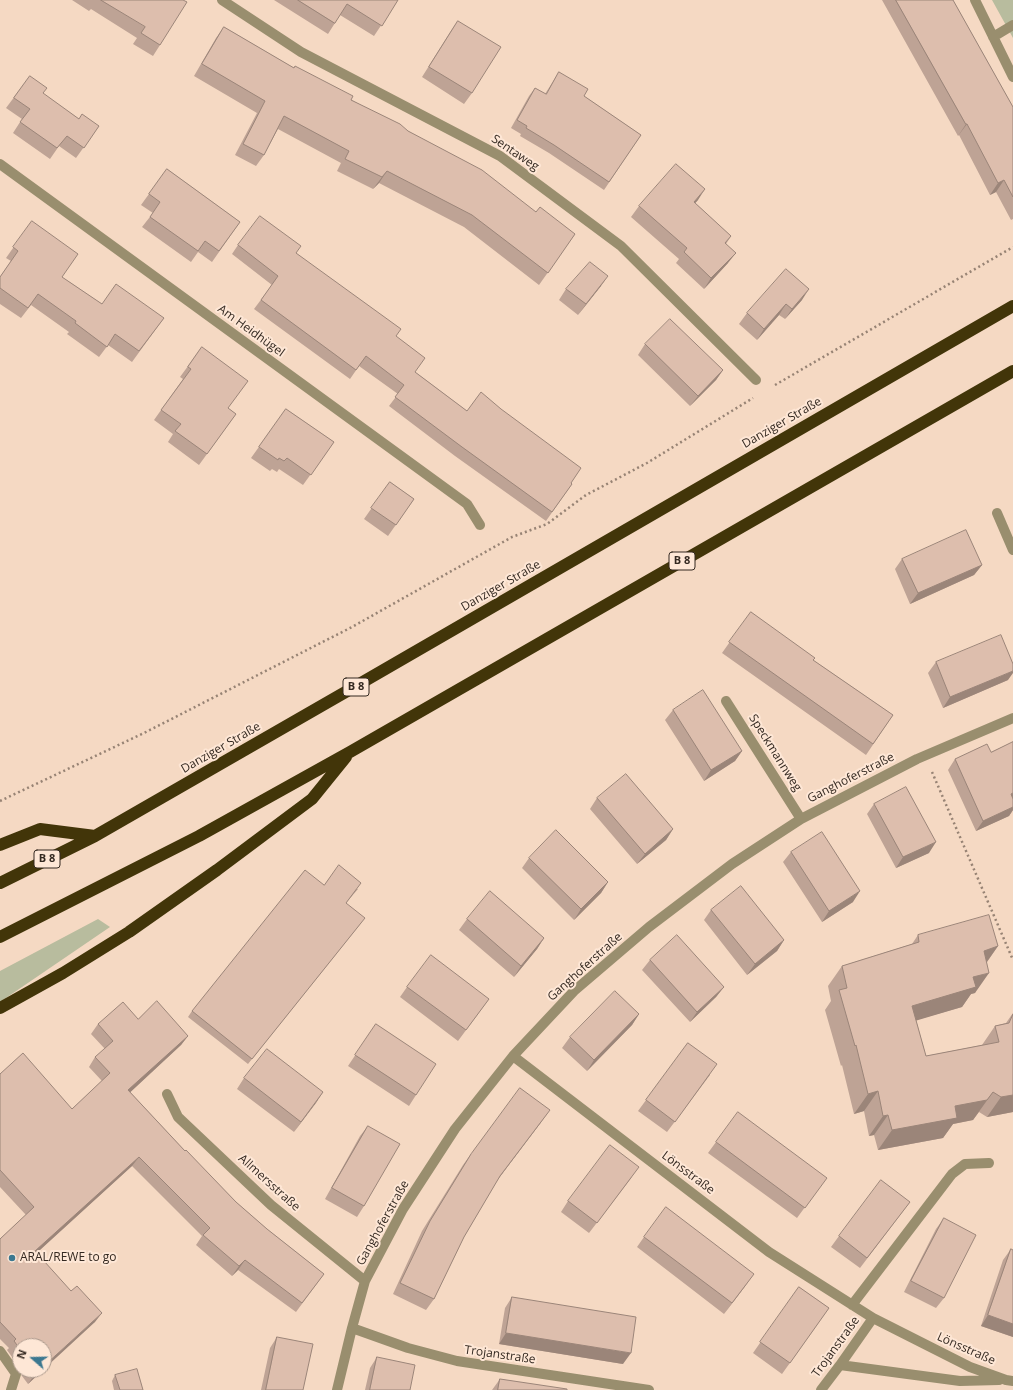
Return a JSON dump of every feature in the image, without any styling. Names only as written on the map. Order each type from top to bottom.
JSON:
[{"type":"highway","name":"Danziger Straße","points":[[0,883],[94,836],[329,702],[1013,306]]},
{"type":"highway","name":"B 8","points":[[0,937],[199,836],[350,752],[1013,371]]},
{"type":"highway","points":[[0,1008],[63,973],[129,932],[217,870],[312,799],[350,752]]},
{"type":"highway","points":[[0,845],[40,829],[94,836]]},
{"type":"street","name":"Sentaweg","points":[[222,0],[301,52],[500,156],[621,246],[756,380]]},
{"type":"street","points":[[975,0],[1013,77]]},
{"type":"street","points":[[993,37],[1013,25]]},
{"type":"street","name":"Am Heidhügel","points":[[0,164],[467,504],[480,525]]},
{"type":"street","points":[[997,513],[1013,550]]},
{"type":"street","name":"Speckmannweg","points":[[726,701],[801,819]]},
{"type":"street","name":"Ganghoferstraße","points":[[337,1390],[365,1281],[403,1209],[450,1136],[513,1056],[574,991],[649,927],[732,864],[801,819],[925,755],[1013,718]]},
{"type":"street","name":"Lönsstraße","points":[[513,1056],[769,1252],[873,1318],[970,1367],[1010,1381]]},
{"type":"street","name":"Allmersstraße","points":[[168,1094],[178,1117],[183,1122],[271,1204],[365,1281]]},
{"type":"street","points":[[852,1305],[952,1174],[965,1164],[989,1163]]},
{"type":"street","name":"Trojanstraße","points":[[821,1390],[873,1318]]},
{"type":"street","name":"Trojanstraße","points":[[352,1328],[408,1348],[457,1362],[649,1390]]},
{"type":"street","points":[[0,1351],[16,1374],[11,1390]]},
{"type":"street","name":"Lönsstraße","points":[[840,1365],[960,1382],[1010,1381]]},
{"type":"path","points":[[773,386],[1013,247]]},
{"type":"path","points":[[0,801],[144,733],[352,627],[512,537],[547,524],[586,495],[647,463],[753,398]]},
{"type":"path","points":[[925,755],[1013,960]]},
{"type":"green space","points":[[992,0],[1013,0],[1013,38]]},
{"type":"green space","points":[[98,919],[110,927],[0,1002],[0,971]]},
{"type":"building","points":[[101,0],[183,0],[187,2],[160,45],[141,33],[145,27]]},
{"type":"building","points":[[298,0],[398,0],[382,26],[347,4],[335,23]]},
{"type":"building","points":[[896,0],[953,0],[1013,107],[1013,197],[1004,180],[998,183],[967,124]]},
{"type":"building","points":[[458,21],[501,47],[472,93],[429,67]]},
{"type":"building","points":[[224,27],[294,68],[295,66],[353,96],[351,100],[400,124],[408,131],[482,170],[536,212],[540,207],[575,234],[548,273],[472,215],[387,171],[382,177],[345,159],[349,151],[284,116],[264,155],[243,144],[265,101],[202,64]]},
{"type":"building","points":[[559,72],[588,89],[584,96],[641,135],[609,182],[526,128],[527,126],[517,120],[535,88],[546,94]]},
{"type":"building","points":[[30,76],[47,88],[43,93],[79,119],[82,114],[99,126],[84,148],[67,136],[57,148],[20,122],[30,109],[14,98]]},
{"type":"building","points":[[676,164],[705,189],[694,202],[731,236],[725,243],[736,253],[711,278],[684,252],[687,248],[639,206]]},
{"type":"building","points":[[167,169],[240,222],[219,251],[205,241],[198,251],[150,217],[160,202],[149,194]]},
{"type":"building","points":[[260,216],[301,246],[296,253],[401,329],[396,336],[425,358],[415,372],[467,411],[481,392],[501,409],[581,468],[571,483],[572,484],[552,512],[395,397],[404,385],[366,356],[356,370],[261,300],[278,276],[238,245]]},
{"type":"building","points":[[32,221],[78,254],[62,277],[102,304],[116,284],[164,318],[139,351],[115,334],[107,347],[75,323],[76,321],[38,294],[28,308],[0,288],[0,277],[18,251],[13,247]]},
{"type":"building","points":[[590,262],[608,276],[586,304],[566,289]]},
{"type":"building","points":[[786,269],[809,289],[792,309],[786,304],[764,329],[747,313]]},
{"type":"building","points":[[670,319],[723,370],[698,396],[645,344]]},
{"type":"building","points":[[202,347],[248,381],[228,408],[236,414],[207,454],[175,431],[181,424],[161,410],[191,369],[188,367]]},
{"type":"building","points":[[286,409],[334,442],[311,475],[287,458],[284,461],[279,458],[278,460],[259,447]]},
{"type":"building","points":[[390,482],[414,499],[396,525],[371,508]]},
{"type":"building","points":[[966,530],[982,565],[918,593],[902,559]]},
{"type":"building","points":[[751,612],[815,658],[813,660],[893,715],[873,744],[729,642]]},
{"type":"building","points":[[1001,635],[1013,664],[1013,671],[950,697],[936,662]]},
{"type":"building","points":[[703,690],[742,751],[711,770],[673,710]]},
{"type":"building","points":[[1013,742],[1013,793],[1011,794],[1013,799],[1013,807],[983,821],[955,759],[987,744],[991,752]]},
{"type":"building","points":[[626,774],[673,829],[645,854],[597,798]]},
{"type":"building","points":[[906,787],[936,842],[903,857],[874,804]]},
{"type":"building","points":[[556,830],[608,882],[581,909],[529,858]]},
{"type":"building","points":[[822,832],[860,891],[829,911],[791,852]]},
{"type":"building","points":[[339,865],[361,883],[346,903],[365,918],[252,1059],[192,1011],[305,870],[324,885]]},
{"type":"building","points":[[741,886],[784,940],[755,964],[711,910]]},
{"type":"building","points":[[490,891],[544,938],[521,966],[467,919]]},
{"type":"building","points":[[989,915],[998,946],[984,951],[989,973],[973,977],[976,987],[912,1006],[926,1056],[999,1042],[995,1026],[1009,1023],[1013,1014],[1013,1095],[1001,1097],[993,1092],[987,1100],[955,1106],[957,1118],[892,1130],[888,1115],[883,1116],[878,1091],[868,1094],[856,1045],[855,1046],[839,990],[847,988],[842,966],[919,942],[918,935]]},
{"type":"building","points":[[677,935],[724,987],[697,1012],[650,960]]},
{"type":"building","points":[[431,955],[489,999],[466,1030],[407,987]]},
{"type":"building","points":[[615,991],[639,1014],[594,1060],[570,1037]]},
{"type":"building","points":[[157,1001],[188,1036],[128,1090],[185,1151],[186,1150],[236,1202],[267,1229],[324,1274],[302,1303],[245,1260],[239,1266],[203,1235],[210,1228],[139,1157],[35,1251],[71,1291],[77,1286],[102,1313],[52,1359],[52,1338],[15,1338],[0,1322],[0,1239],[34,1207],[0,1170],[0,1074],[23,1053],[72,1109],[110,1073],[95,1057],[113,1041],[98,1024],[123,1002],[138,1019]]},
{"type":"building","points":[[376,1024],[436,1064],[416,1095],[355,1055]]},
{"type":"building","points":[[688,1043],[717,1064],[675,1122],[646,1100]]},
{"type":"building","points":[[267,1049],[323,1092],[301,1122],[244,1078]]},
{"type":"building","points":[[520,1088],[550,1110],[500,1176],[464,1237],[434,1299],[400,1283],[430,1221],[471,1154]]},
{"type":"building","points":[[738,1112],[827,1178],[805,1208],[716,1142]]},
{"type":"building","points":[[368,1126],[400,1144],[364,1206],[332,1188]]},
{"type":"building","points":[[610,1145],[639,1167],[597,1223],[568,1201]]},
{"type":"building","points":[[881,1180],[910,1202],[867,1258],[839,1236]]},
{"type":"building","points":[[666,1207],[754,1274],[732,1303],[644,1237]]},
{"type":"building","points":[[944,1218],[976,1235],[944,1298],[911,1281]]},
{"type":"building","points":[[1011,1249],[1013,1250],[1013,1324],[988,1315]]},
{"type":"building","points":[[799,1287],[829,1308],[790,1363],[760,1342]]},
{"type":"building","points":[[512,1297],[636,1317],[631,1353],[506,1333]]},
{"type":"building","points":[[277,1337],[313,1344],[303,1390],[266,1390]]},
{"type":"building","points":[[377,1357],[415,1365],[410,1390],[370,1390]]},
{"type":"building","points":[[137,1369],[143,1390],[120,1390],[115,1375]]},
{"type":"building","points":[[500,1379],[567,1389],[567,1390],[498,1390]]},
{"type":"place","name":"ARAL/REWE to go","points":[[12,1258]]}]
